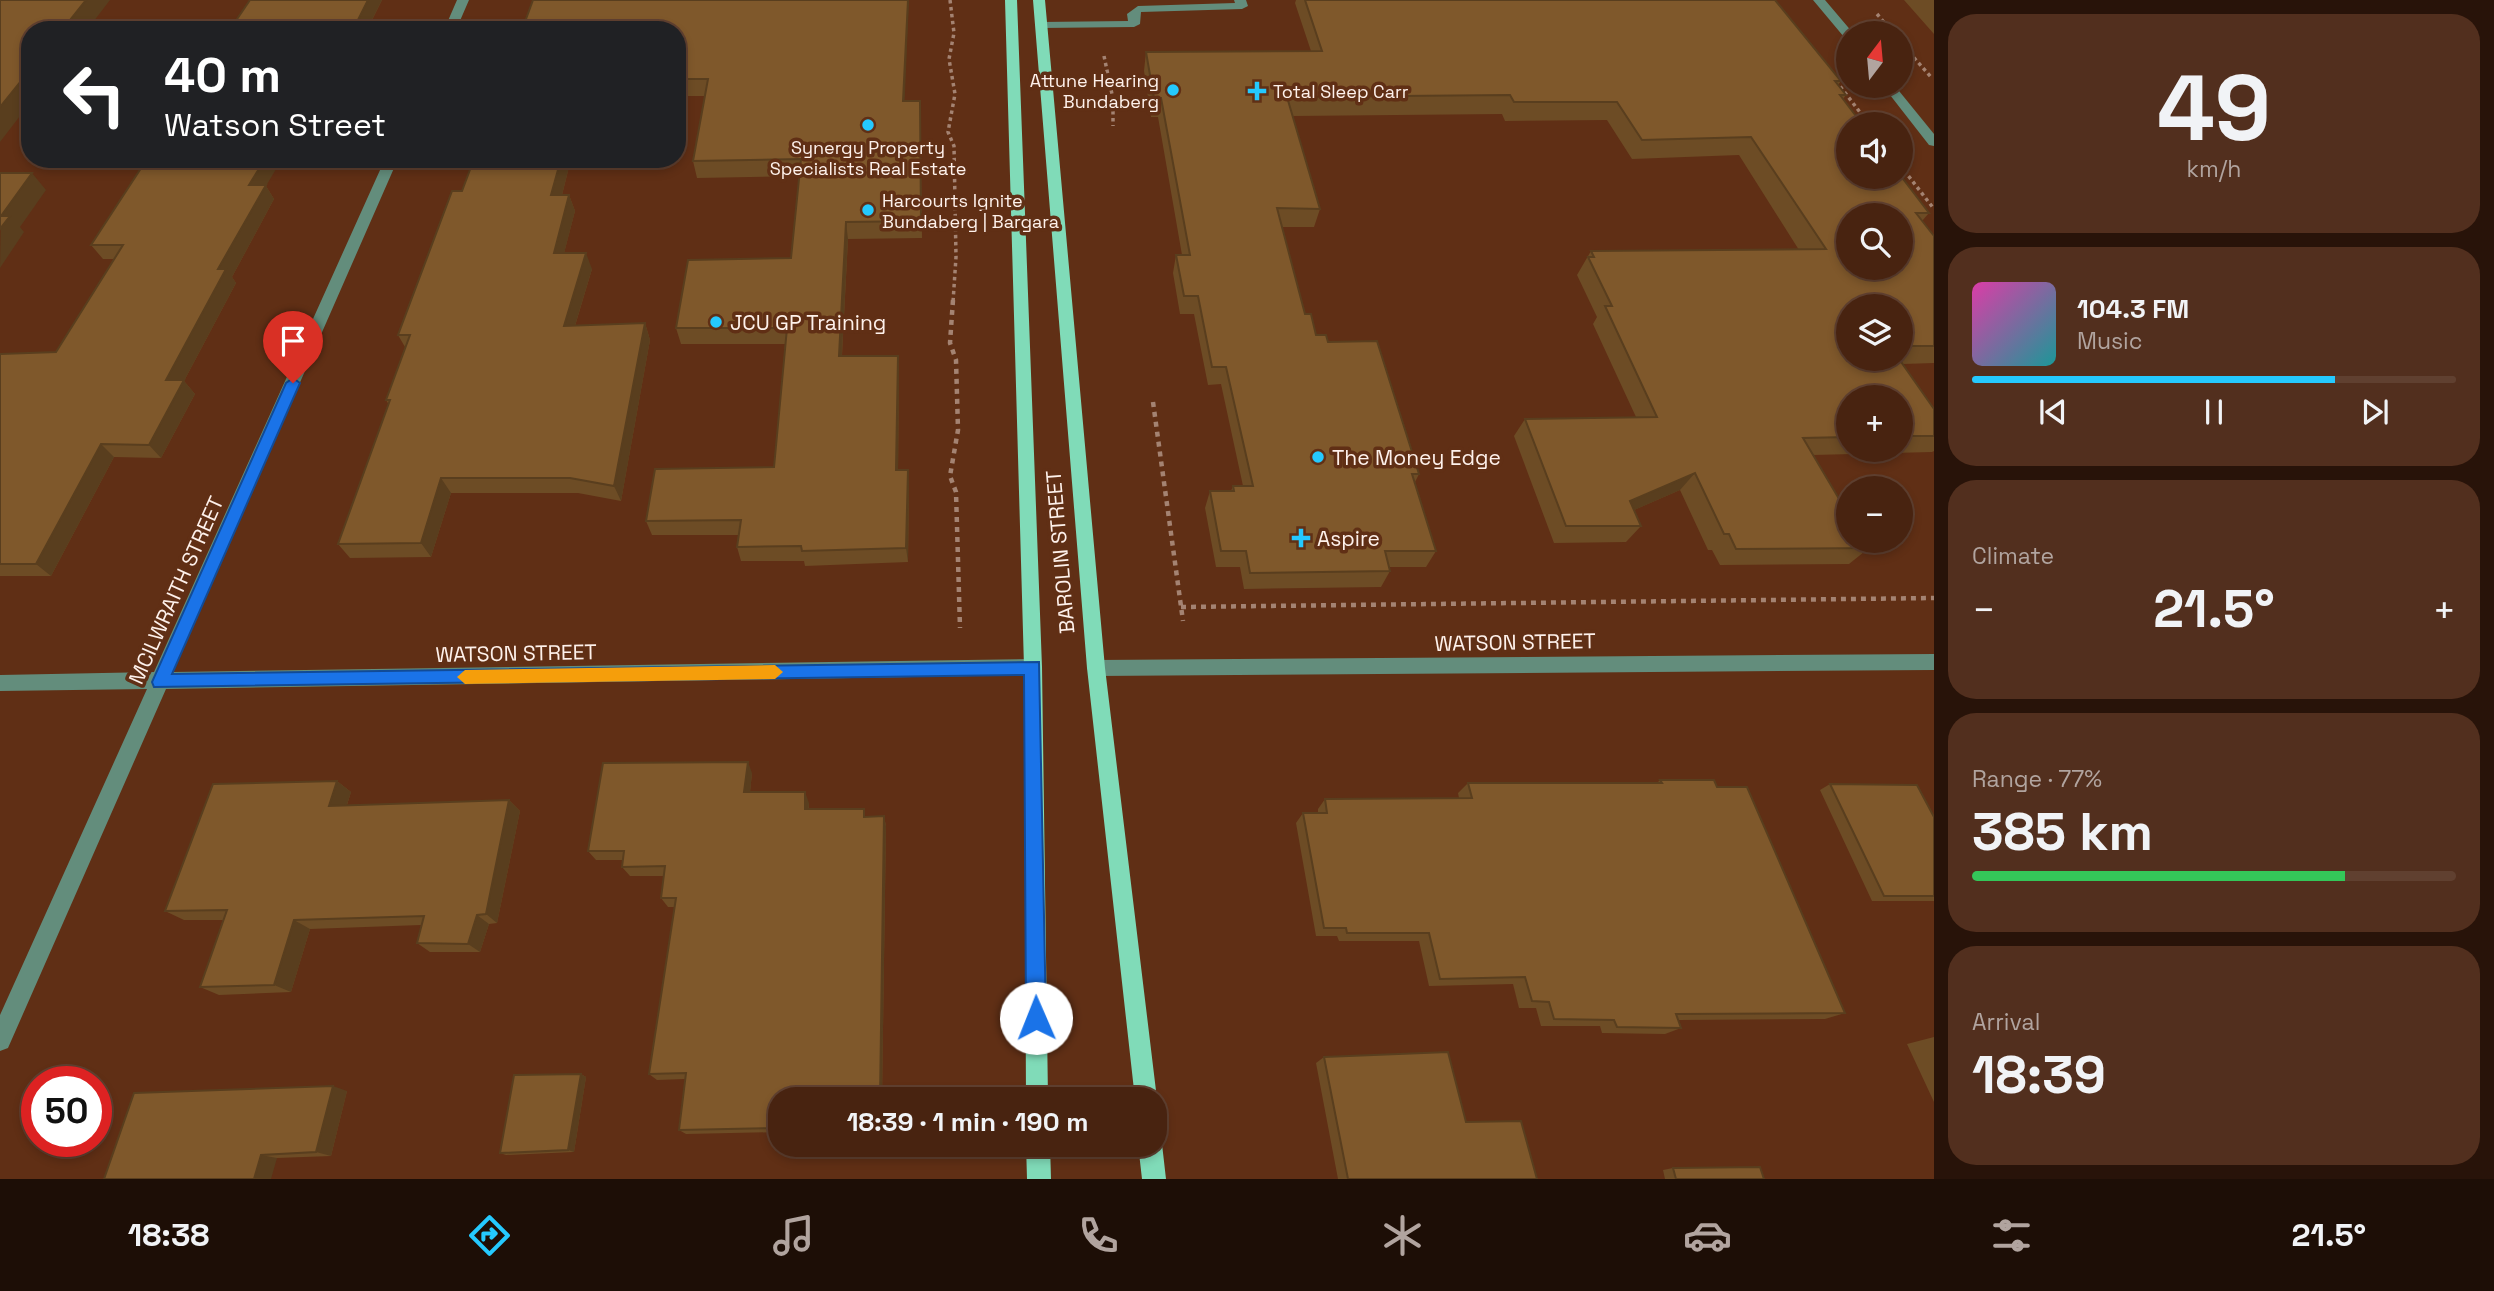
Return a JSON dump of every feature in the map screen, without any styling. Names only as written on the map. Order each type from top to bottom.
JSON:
[{"type":"main road","name":"BAROLIN STREET","points":[[1011,0],[1033,667],[1037,1087]]},
{"type":"main road","name":"BAROLIN STREET","points":[[1039,0],[1096,668],[1145,1087]]},
{"type":"main road","points":[[1038,1157],[1039,1179]]},
{"type":"main road","points":[[1151,1157],[1154,1179]]},
{"type":"street","points":[[454,21],[463,0]]},
{"type":"street","points":[[1041,25],[1134,24],[1134,11],[1144,8],[1242,6],[1240,0]]},
{"type":"street","points":[[1819,0],[1836,21]]},
{"type":"street","points":[[1899,98],[1934,142]]},
{"type":"street","name":"MCILWRAITH STREET","points":[[0,1040],[388,168]]},
{"type":"street","name":"WATSON STREET","points":[[1096,668],[1934,662]]},
{"type":"street","name":"WATSON STREET","points":[[0,683],[1033,667]]},
{"type":"path","points":[[950,0],[954,33],[949,59],[955,94],[948,132],[954,146],[956,257],[950,343],[956,360],[958,430],[950,476],[956,492],[960,628]]},
{"type":"path","points":[[1099,24],[1107,80],[1116,102],[1113,126]]},
{"type":"path","points":[[1913,57],[1931,77]]},
{"type":"path","points":[[1829,72],[1860,112]]},
{"type":"path","points":[[1913,182],[1934,209]]},
{"type":"path","points":[[1153,402],[1164,461],[1164,494],[1183,621]]},
{"type":"path","points":[[1181,607],[1934,598]]},
{"type":"building","points":[[0,0],[86,0],[69,21],[21,21],[21,81],[0,107]]},
{"type":"building","points":[[250,0],[368,0],[358,21],[236,21]]},
{"type":"building","points":[[533,0],[908,0],[903,101],[920,101],[921,221],[846,222],[839,356],[898,356],[896,470],[908,470],[906,548],[802,551],[801,546],[737,547],[741,520],[646,521],[655,469],[774,467],[787,328],[676,328],[688,260],[791,258],[801,159],[693,161],[708,79],[686,79],[686,21],[525,21]]},
{"type":"building","points":[[1305,0],[1775,0],[1836,75],[1836,98],[1842,98],[1853,112],[1836,112],[1836,189],[1911,189],[1929,213],[1916,213],[1934,236],[1934,346],[1913,346],[1913,294],[1836,294],[1836,371],[1907,371],[1934,409],[1934,436],[1913,436],[1913,385],[1836,385],[1836,437],[1803,438],[1836,494],[1836,548],[1736,549],[1729,534],[1724,534],[1695,473],[1630,501],[1641,526],[1566,526],[1525,419],[1657,417],[1605,306],[1612,306],[1588,257],[1594,257],[1591,251],[1826,249],[1751,137],[1642,140],[1617,102],[1514,102],[1510,95],[1287,97],[1320,209],[1277,208],[1305,314],[1311,314],[1316,335],[1326,335],[1328,342],[1377,341],[1419,474],[1412,474],[1436,551],[1385,551],[1390,571],[1250,573],[1246,551],[1221,551],[1210,491],[1234,491],[1233,486],[1253,486],[1226,367],[1212,367],[1198,296],[1184,296],[1176,255],[1190,255],[1161,98],[1154,98],[1146,52],[1322,51]]},
{"type":"building","points":[[141,168],[259,168],[249,185],[266,185],[218,269],[226,269],[166,380],[184,380],[149,445],[101,444],[36,564],[0,564],[0,354],[56,352],[123,245],[91,245]]},
{"type":"building","points":[[471,168],[558,168],[551,195],[569,195],[554,253],[586,253],[564,326],[645,323],[614,486],[570,478],[441,478],[421,543],[338,544],[390,400],[386,400],[410,335],[398,335],[452,191],[462,191]]},
{"type":"building","points":[[0,173],[32,173],[1,216],[10,216],[0,229]]},
{"type":"building","points":[[748,762],[744,792],[805,792],[805,809],[864,809],[864,817],[884,816],[880,1087],[768,1087],[768,1128],[679,1130],[686,1073],[649,1074],[676,898],[661,898],[665,866],[622,867],[624,851],[588,851],[603,763]]},
{"type":"building","points":[[1660,780],[1714,780],[1717,787],[1747,787],[1845,1013],[1676,1014],[1681,1028],[1617,1027],[1614,1020],[1554,1019],[1549,1002],[1532,1001],[1525,977],[1440,979],[1429,933],[1347,933],[1346,928],[1324,928],[1303,813],[1327,813],[1325,799],[1472,798],[1468,783],[1662,783]]},
{"type":"building","points":[[337,781],[329,806],[509,800],[486,914],[477,915],[468,944],[417,943],[424,916],[294,920],[274,985],[200,987],[227,910],[165,911],[213,784]]},
{"type":"building","points":[[1830,784],[1917,785],[1934,817],[1934,896],[1884,896]]},
{"type":"building","points":[[1448,1052],[1466,1122],[1521,1121],[1537,1179],[1348,1179],[1324,1057]]},
{"type":"building","points":[[581,1074],[568,1150],[500,1153],[514,1075]]},
{"type":"building","points":[[333,1086],[316,1152],[261,1155],[254,1179],[104,1179],[134,1093]]},
{"type":"building","points":[[1760,1167],[1764,1179],[1676,1179],[1673,1168]]},
{"type":"slow traffic","points":[[465,677],[775,672]]},
{"type":"place","name":"Attune Hearing Bundaberg","points":[[1173,90]]},
{"type":"place","name":"Total Sleep Carr","points":[[1257,91]]},
{"type":"place","name":"Synergy Property Specialists Real Estate","points":[[868,125]]},
{"type":"place","name":"Harcourts Ignite Bundaberg | Bargara","points":[[868,210]]},
{"type":"place","name":"JCU GP Training","points":[[716,322]]},
{"type":"place","name":"The Money Edge","points":[[1318,457]]},
{"type":"place","name":"Aspire","points":[[1301,538]]},
{"type":"route","points":[[293,383],[160,682],[1033,667],[1036,1018]]}]
